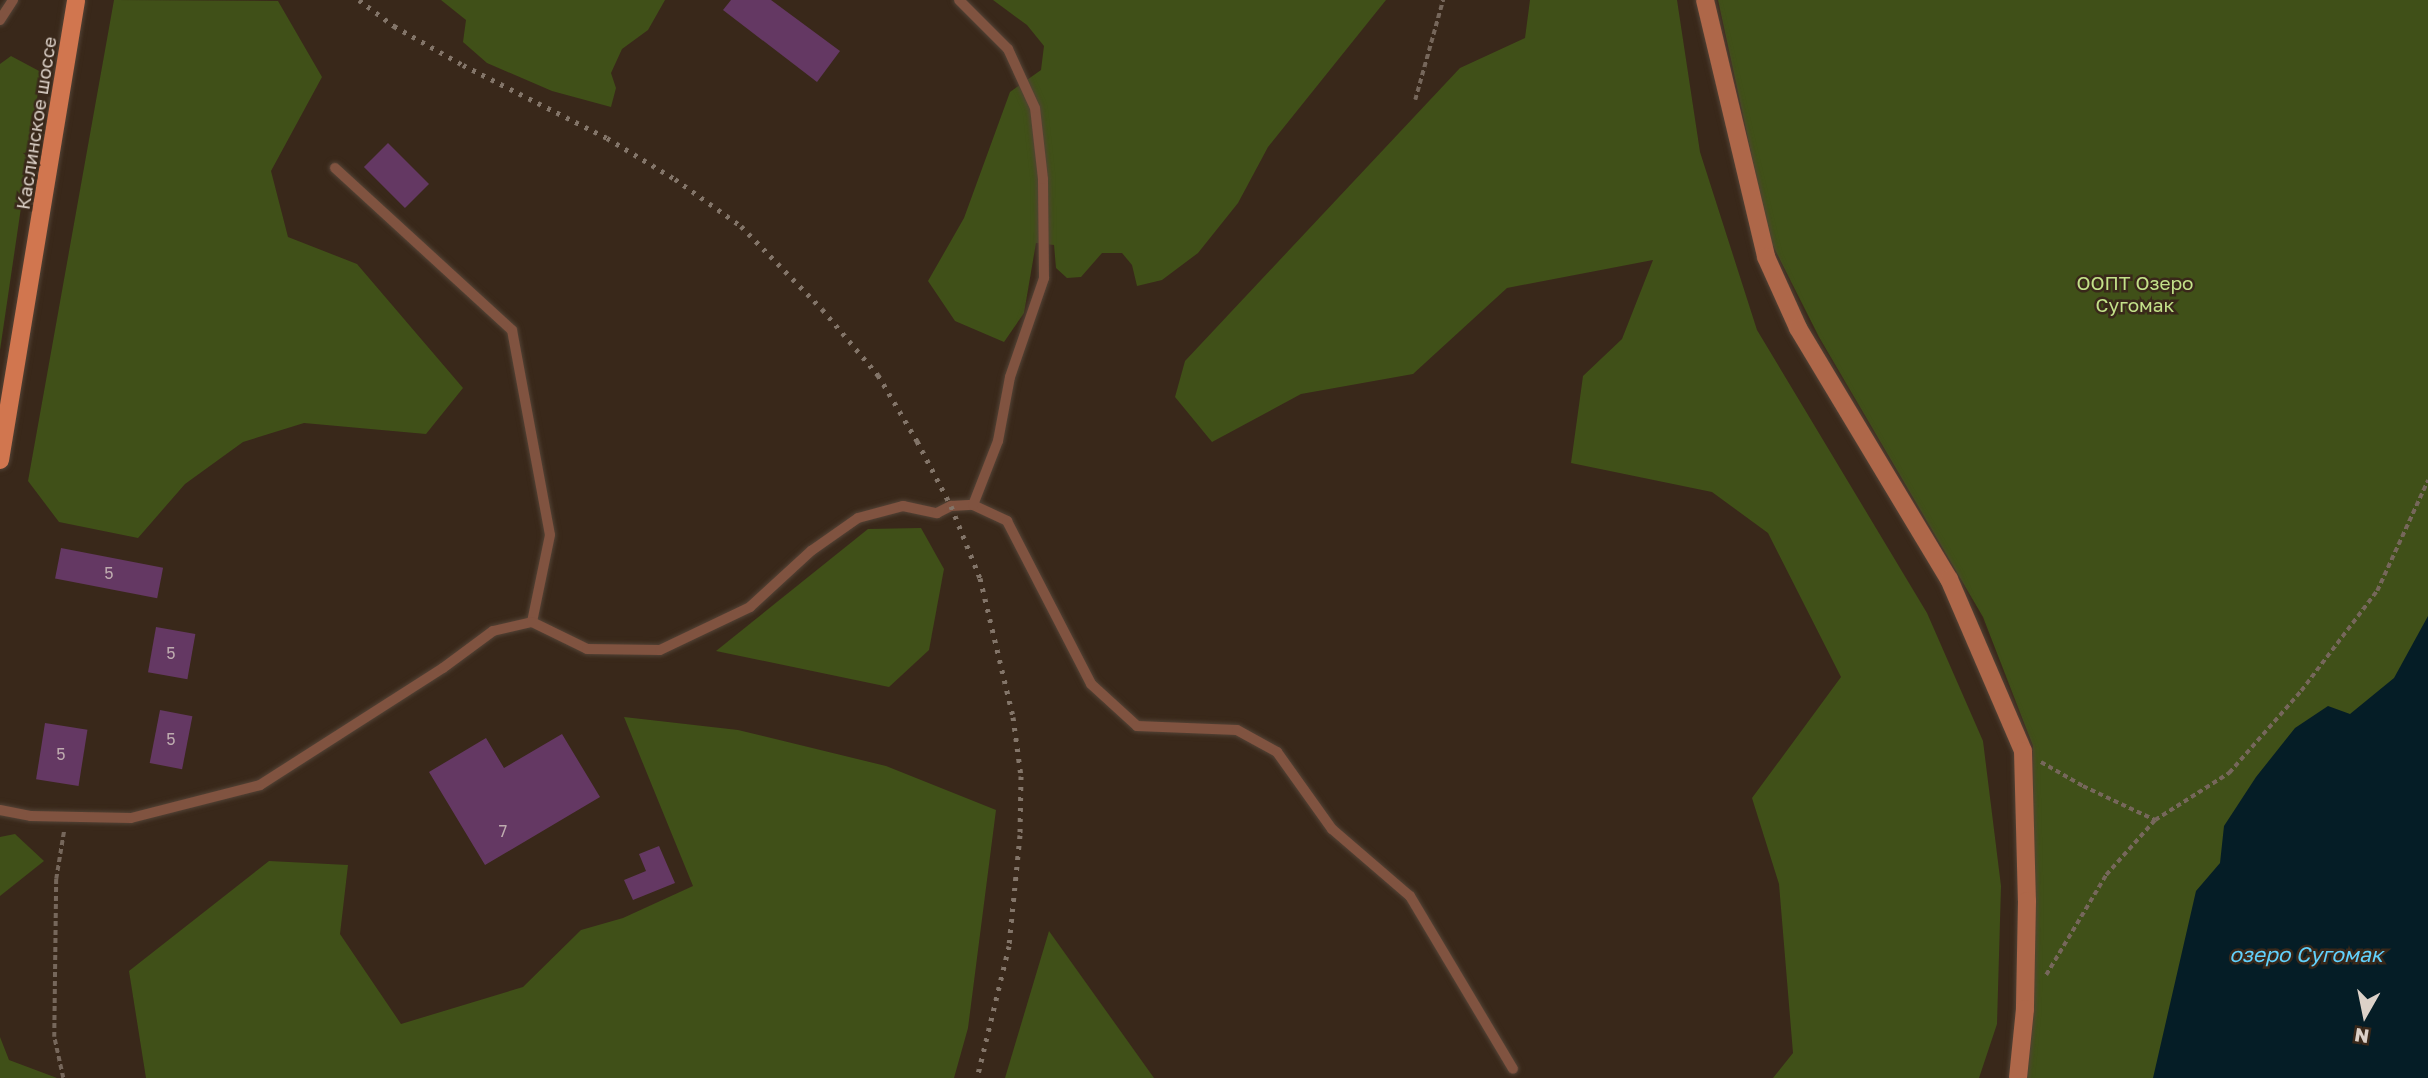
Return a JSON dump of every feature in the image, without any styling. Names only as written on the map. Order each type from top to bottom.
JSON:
[{"type":"main road","name":"Каслинское шоссе","points":[[0,460],[76,0]]},
{"type":"street","points":[[1705,0],[1766,257],[1798,328],[1949,579],[2023,751],[2027,901],[2025,1009],[2018,1078]]},
{"type":"lane","points":[[0,20],[13,0]]},
{"type":"lane","points":[[959,0],[1008,50],[1035,108],[1043,179],[1044,278],[1010,377],[998,441],[973,505]]},
{"type":"lane","points":[[335,168],[512,330],[550,535],[533,622]]},
{"type":"lane","points":[[0,810],[32,816],[131,818],[260,785],[443,668],[493,631],[533,622],[587,649],[660,649],[750,607],[811,551],[859,518],[903,506],[937,513],[951,506],[973,505],[1007,521],[1091,684],[1137,726],[1237,730],[1277,752],[1332,829],[1410,896],[1444,948],[1513,1069]]},
{"type":"path","points":[[1415,100],[1443,0]]},
{"type":"path","points":[[2045,976],[2106,876],[2155,820],[2229,773],[2301,691],[2377,591],[2428,480]]},
{"type":"path","points":[[2023,751],[2083,786],[2155,820]]},
{"type":"path","points":[[63,1078],[54,1037],[56,879],[66,817]]},
{"type":"green space","points":[[114,0],[278,1],[322,77],[271,171],[288,237],[357,264],[463,388],[426,434],[304,423],[243,442],[185,484],[138,538],[59,522],[28,481]]},
{"type":"green space","points":[[441,0],[665,0],[648,30],[622,49],[611,73],[616,88],[611,107],[552,91],[487,63],[463,42],[466,20]]},
{"type":"green space","points":[[993,0],[1386,0],[1268,147],[1238,203],[1198,253],[1162,280],[1137,286],[1132,265],[1122,253],[1102,253],[1081,277],[1067,278],[1056,268],[1054,245],[1036,243],[1024,313],[1004,342],[955,321],[928,281],[964,218],[1010,92],[1041,70],[1044,46],[1027,25]]},
{"type":"green space","points":[[1530,0],[1677,0],[1700,152],[1757,330],[1927,613],[1983,741],[2001,886],[1997,1024],[1979,1078],[1773,1078],[1793,1053],[1779,884],[1752,798],[1841,677],[1768,533],[1712,492],[1571,463],[1583,376],[1622,339],[1653,260],[1507,288],[1413,374],[1301,394],[1212,442],[1175,397],[1185,361],[1460,68],[1525,38]]},
{"type":"green space","name":"ООПТ Озеро Сугомак","points":[[1718,0],[2428,0],[2428,1078],[2027,1078],[2034,1012],[2033,746],[1983,617],[1819,337],[1770,240]]},
{"type":"green space","points":[[11,56],[41,72],[0,350],[0,64]]},
{"type":"green space","points":[[921,528],[944,569],[929,650],[889,687],[716,651],[868,529]]},
{"type":"green space","points":[[624,717],[738,730],[886,766],[996,810],[968,1028],[954,1078],[146,1078],[129,971],[269,861],[348,865],[340,934],[401,1024],[523,987],[581,930],[623,918],[693,886]]},
{"type":"green space","points":[[15,834],[44,861],[0,896],[0,837]]},
{"type":"green space","points":[[1049,931],[1154,1078],[1005,1078]]},
{"type":"green space","points":[[0,1037],[9,1060],[57,1078],[0,1078]]},
{"type":"water","name":"озеро Сугомак","points":[[2428,616],[2428,1078],[2153,1078],[2196,891],[2220,863],[2224,826],[2256,777],[2295,728],[2328,706],[2350,714],[2394,678]]},
{"type":"building","points":[[731,0],[771,0],[840,51],[817,82],[723,10]]},
{"type":"building","points":[[388,143],[429,184],[405,208],[364,167]]},
{"type":"building","points":[[61,548],[163,568],[157,598],[55,578]]},
{"type":"building","points":[[156,627],[195,634],[187,679],[148,672]]},
{"type":"building","points":[[160,710],[192,716],[182,769],[150,763]]},
{"type":"building","points":[[45,723],[87,730],[79,786],[36,779]]},
{"type":"building","points":[[562,734],[600,797],[485,865],[429,772],[486,738],[504,768]]},
{"type":"building","points":[[659,846],[675,883],[633,900],[624,880],[646,871],[639,854]]},
{"type":"railway","points":[[359,0],[394,26],[463,65],[607,138],[675,179],[741,226],[822,309],[878,375],[917,441],[951,506],[980,578],[1013,717],[1021,776],[1020,835],[1009,946],[977,1078]]}]
